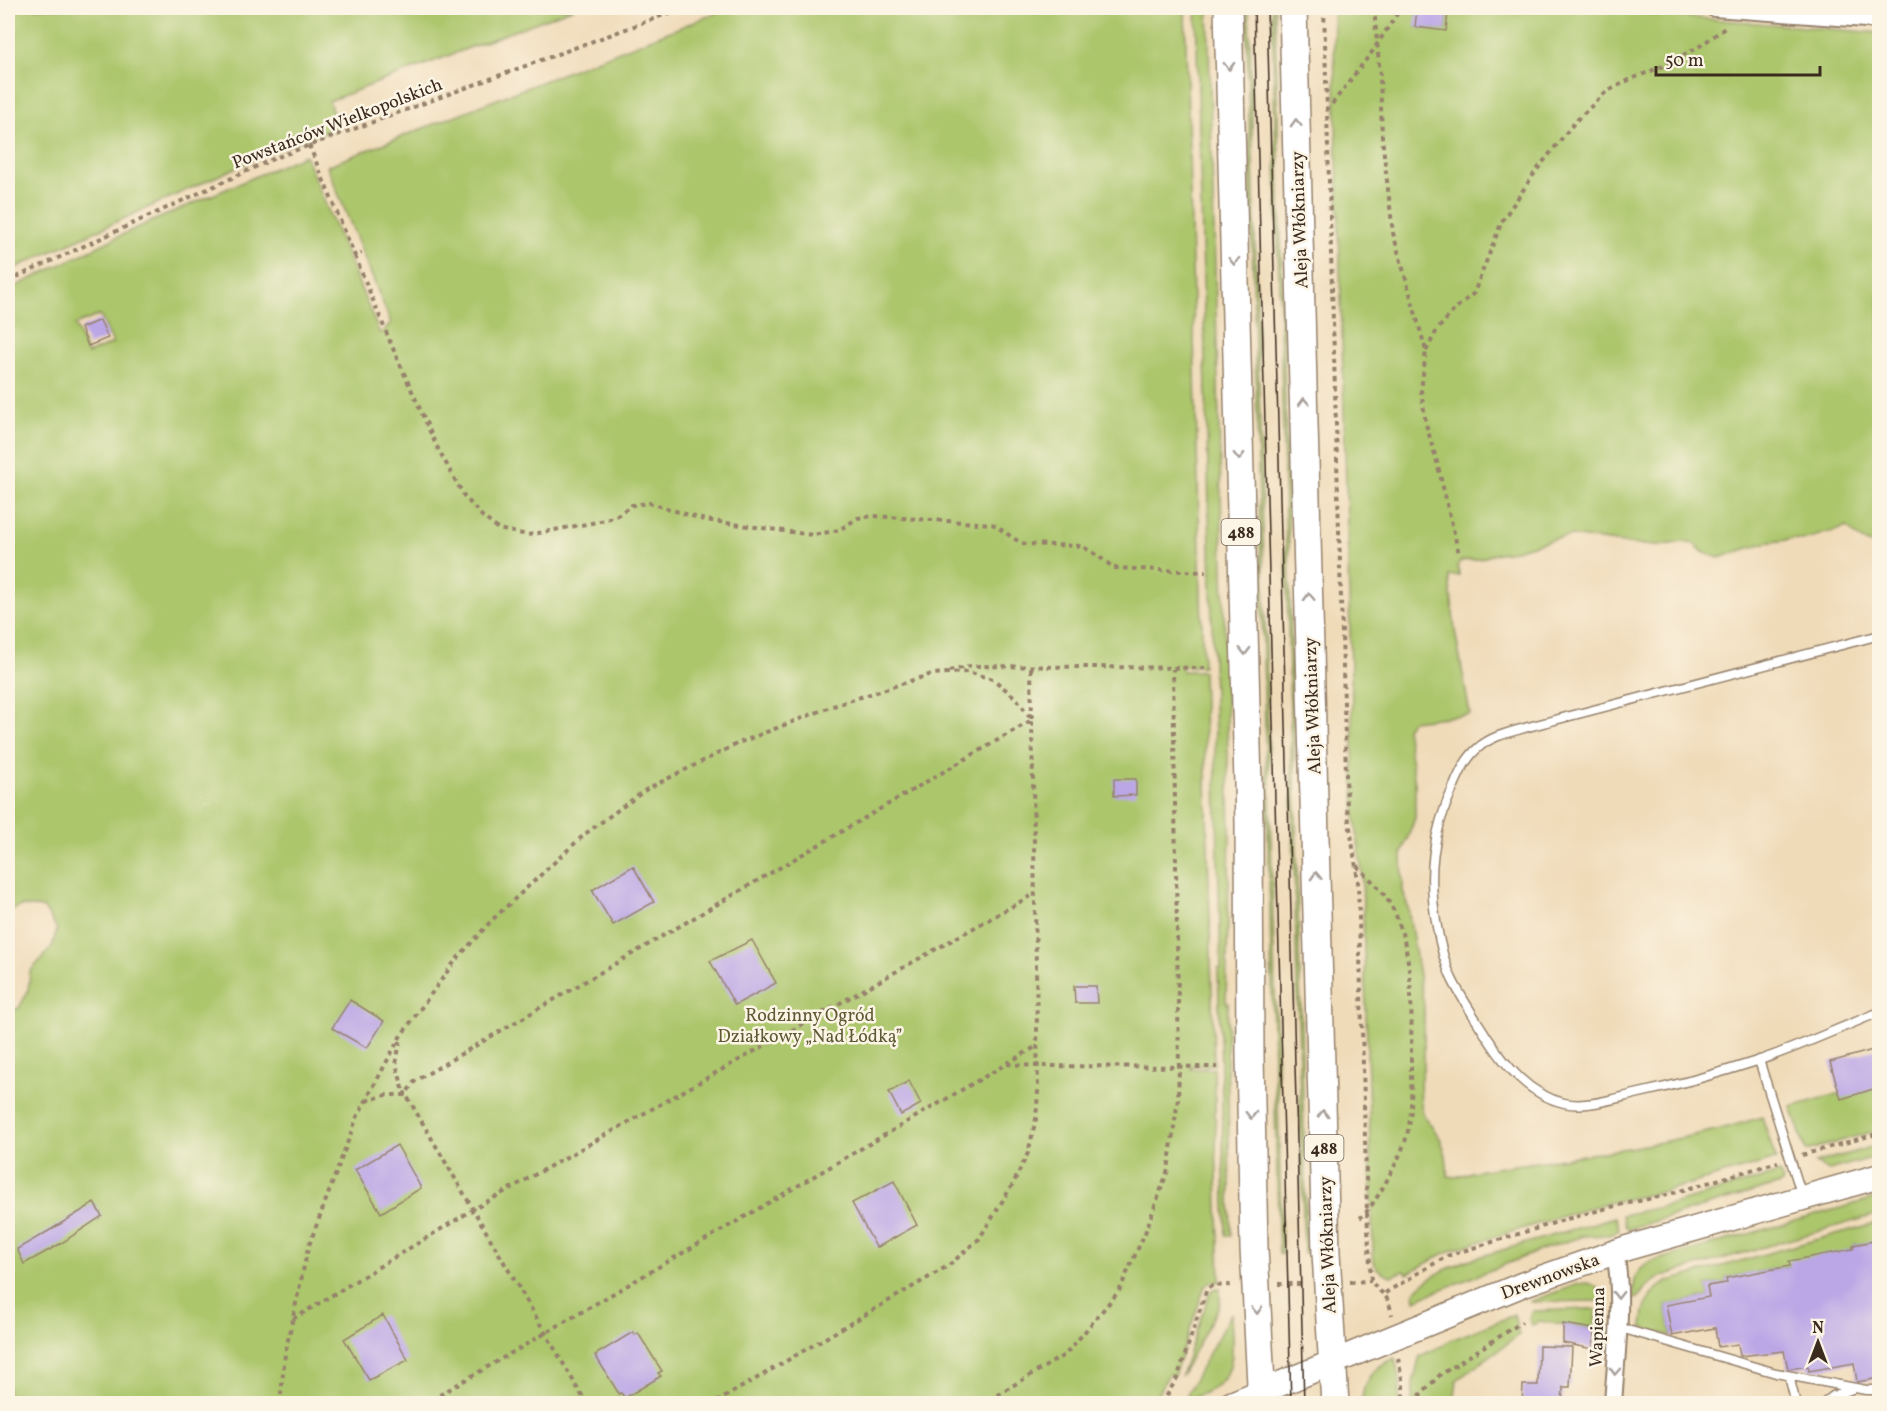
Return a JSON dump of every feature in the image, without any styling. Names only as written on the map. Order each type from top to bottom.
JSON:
[{"type":"main road","name":"488","points":[[1228,8],[1249,823],[1254,1248],[1262,1397]]},
{"type":"main road","name":"Aleja Włókniarzy","points":[[1293,8],[1326,1253],[1335,1404]]},
{"type":"main road","name":"Drewnowska","points":[[1231,1404],[1262,1397],[1332,1362],[1524,1284],[1615,1252],[1880,1176]]},
{"type":"street","points":[[1714,8],[1880,20]]},
{"type":"street","name":"Wapienna","points":[[1613,1404],[1618,1274],[1615,1252]]},
{"type":"lane","points":[[1880,635],[1497,736],[1478,748],[1464,764],[1449,795],[1437,831],[1431,883],[1441,949],[1451,977],[1470,1011],[1511,1069],[1527,1085],[1544,1096],[1566,1103],[1591,1103],[1687,1082],[1759,1060],[1880,1012]]},
{"type":"lane","points":[[1759,1060],[1803,1197]]},
{"type":"lane","points":[[1617,1327],[1789,1376],[1880,1390]]},
{"type":"lane","points":[[1789,1376],[1796,1404]]},
{"type":"lane","points":[[1823,1404],[1833,1396],[1856,1388]]},
{"type":"path","name":"Powstańców Wielkopolskich","points":[[8,281],[275,158],[683,8]]},
{"type":"path","points":[[1324,8],[1347,808],[1357,865],[1371,1281]]},
{"type":"path","points":[[1374,8],[1378,43],[1382,137],[1393,233],[1426,351]]},
{"type":"path","points":[[1332,104],[1403,8]]},
{"type":"path","points":[[1459,554],[1426,424],[1421,392],[1426,351],[1437,330],[1456,308],[1474,293],[1502,221],[1536,171],[1574,123],[1606,92],[1700,46],[1751,10]]},
{"type":"path","points":[[309,145],[391,344],[436,445],[464,496],[482,516],[498,529],[528,535],[597,522],[616,516],[632,505],[649,503],[705,520],[813,535],[839,530],[858,518],[873,516],[992,524],[1018,542],[1026,544],[1081,546],[1114,568],[1206,572]]},
{"type":"path","points":[[355,256],[362,253]]},
{"type":"path","points":[[280,1404],[285,1354],[308,1248],[357,1117],[400,1037],[455,961],[492,920],[585,834],[647,789],[741,742],[833,706],[932,674],[970,666],[1208,669]]},
{"type":"path","points":[[714,1404],[948,1266],[979,1239],[1013,1184],[1028,1153],[1036,1119],[1038,1091],[1031,667]]},
{"type":"path","points":[[982,1404],[1066,1354],[1119,1291],[1145,1233],[1168,1170],[1178,1100],[1179,1068],[1173,669]]},
{"type":"path","points":[[932,674],[967,672],[993,679],[1016,698],[1032,720]]},
{"type":"path","points":[[405,1095],[415,1081],[1032,720]]},
{"type":"path","points":[[1357,865],[1370,878],[1395,912],[1407,955],[1411,987],[1411,1111],[1407,1137],[1367,1213],[1360,1218]]},
{"type":"path","points":[[293,1319],[474,1209],[1034,894]]},
{"type":"path","points":[[400,1037],[396,1064],[405,1095]]},
{"type":"path","points":[[424,1404],[1037,1046]]},
{"type":"path","points":[[1006,1064],[1217,1067]]},
{"type":"path","points":[[366,1101],[386,1095],[405,1095],[405,1093],[587,1404]]},
{"type":"path","points":[[1385,1293],[1447,1256],[1567,1219],[1621,1204],[1662,1196],[1880,1133]]},
{"type":"path","points":[[1358,1282],[1371,1281],[1385,1293],[1390,1306]]},
{"type":"path","points":[[1278,1284],[1310,1284]]},
{"type":"path","points":[[1162,1404],[1178,1376],[1206,1291],[1211,1286],[1232,1285]]},
{"type":"path","points":[[1414,1404],[1440,1375],[1522,1322]]},
{"type":"path","points":[[1398,1355],[1403,1384],[1403,1404]]},
{"type":"green space","points":[[8,8],[574,8],[329,101],[337,127],[266,154],[8,271]]},
{"type":"green space","name":"Rodzinny Ogród Działkowy „Nad Łódką”","points":[[729,8],[1185,8],[1203,666],[1182,666],[1182,671],[1203,671],[1214,1065],[1191,1066],[1191,1069],[1214,1069],[1220,1282],[1210,1282],[1205,1286],[1174,1376],[1169,1374],[1157,1395],[1148,1404],[8,1403],[8,1013],[19,1008],[28,991],[30,972],[52,947],[57,929],[44,908],[21,906],[8,911],[8,290],[134,229],[305,155],[380,334],[391,323],[327,166]],"holes":[[[100,315],[113,343],[88,354],[75,325]]]},
{"type":"green space","points":[[1196,8],[1208,8],[1230,832],[1226,1002],[1228,1003],[1231,1236],[1226,1236],[1218,969],[1221,969]]},
{"type":"green space","points":[[1246,8],[1249,8],[1282,1254],[1279,1254]]},
{"type":"green space","points":[[1272,8],[1275,8],[1307,1253],[1304,1254]]},
{"type":"green space","points":[[1333,8],[1590,8],[1880,33],[1879,546],[1862,541],[1847,527],[1802,540],[1764,543],[1719,558],[1703,552],[1695,544],[1684,542],[1638,545],[1571,536],[1478,559],[1461,561],[1458,564],[1459,576],[1449,576],[1455,631],[1470,714],[1412,721],[1406,728],[1415,783],[1415,818],[1402,853],[1403,891],[1408,908],[1424,1006],[1421,1105],[1424,1116],[1440,1138],[1446,1155],[1448,1176],[1456,1177],[1471,1172],[1618,1150],[1691,1136],[1762,1117],[1776,1159],[1662,1192],[1603,1204],[1458,1248],[1407,1274],[1405,1271],[1391,1276],[1379,1270],[1374,1262],[1373,1251],[1362,874],[1355,817]],"holes":[[[1418,9],[1448,12],[1446,30],[1416,27]]]},
{"type":"green space","points":[[1879,1082],[1879,1130],[1806,1151],[1791,1107]]},
{"type":"green space","points":[[1879,1145],[1879,1156],[1829,1170],[1815,1163]]},
{"type":"green space","points":[[1780,1173],[1783,1182],[1780,1184],[1629,1229],[1622,1215],[1666,1206]]},
{"type":"green space","points":[[1879,1197],[1879,1214],[1662,1276],[1645,1288],[1638,1298],[1633,1299],[1637,1274],[1650,1262]]},
{"type":"green space","points":[[1615,1217],[1619,1229],[1615,1233],[1583,1236],[1544,1249],[1415,1300],[1414,1292],[1425,1282],[1465,1261]]},
{"type":"green space","points":[[1879,1222],[1879,1241],[1853,1245],[1853,1249],[1790,1266],[1726,1278],[1727,1283],[1707,1286],[1709,1297],[1666,1305],[1672,1336],[1642,1328],[1648,1300],[1656,1289],[1669,1281]]},
{"type":"green space","points":[[1586,1283],[1598,1289],[1603,1301],[1529,1302],[1578,1284]]},
{"type":"green space","points":[[1215,1288],[1220,1289],[1220,1304],[1181,1376],[1210,1292]]},
{"type":"green space","points":[[1596,1310],[1594,1329],[1539,1321],[1532,1326],[1529,1318],[1532,1311]]},
{"type":"green space","points":[[1231,1313],[1232,1353],[1228,1372],[1215,1387],[1189,1399],[1187,1394]]},
{"type":"green space","points":[[1514,1315],[1519,1335],[1457,1380],[1454,1403],[1412,1403],[1413,1383],[1420,1356],[1446,1342]]},
{"type":"green space","points":[[1395,1358],[1400,1384],[1399,1403],[1362,1403],[1364,1388],[1371,1375]]},
{"type":"building","points":[[1417,9],[1448,12],[1446,31],[1415,27]]},
{"type":"building","points":[[100,320],[108,338],[88,346],[81,328]]},
{"type":"building","points":[[1114,779],[1136,779],[1136,795],[1114,796]]},
{"type":"building","points":[[633,866],[654,902],[613,925],[592,890]]},
{"type":"building","points":[[752,940],[776,983],[735,1005],[710,961]]},
{"type":"building","points":[[1074,986],[1096,986],[1097,1003],[1075,1003]]},
{"type":"building","points":[[350,1000],[384,1021],[367,1048],[332,1028]]},
{"type":"building","points":[[1880,1048],[1880,1087],[1841,1099],[1830,1062]]},
{"type":"building","points":[[909,1081],[921,1104],[901,1115],[889,1092]]},
{"type":"building","points":[[397,1145],[421,1188],[381,1213],[355,1170]]},
{"type":"building","points":[[894,1181],[917,1225],[876,1247],[852,1203]]},
{"type":"building","points":[[94,1203],[102,1216],[60,1244],[24,1264],[17,1249]]},
{"type":"building","points":[[1874,1241],[1880,1272],[1880,1378],[1857,1382],[1854,1363],[1809,1371],[1808,1366],[1788,1369],[1784,1351],[1740,1356],[1738,1344],[1718,1347],[1715,1328],[1672,1336],[1666,1305],[1709,1297],[1707,1286],[1727,1283],[1726,1278],[1790,1266],[1789,1261],[1853,1249],[1853,1245]]},
{"type":"building","points":[[383,1315],[408,1360],[369,1380],[344,1339]]},
{"type":"building","points":[[1563,1324],[1594,1329],[1593,1349],[1563,1343]]},
{"type":"building","points":[[633,1332],[635,1335],[638,1333],[662,1371],[658,1373],[661,1376],[625,1398],[621,1393],[619,1394],[595,1355]]},
{"type":"building","points":[[1539,1346],[1572,1347],[1570,1387],[1563,1387],[1562,1404],[1522,1404],[1523,1385],[1538,1385]]},
{"type":"tram line","points":[[1254,8],[1291,1404]]},
{"type":"tram line","points":[[1267,8],[1304,1404]]}]
